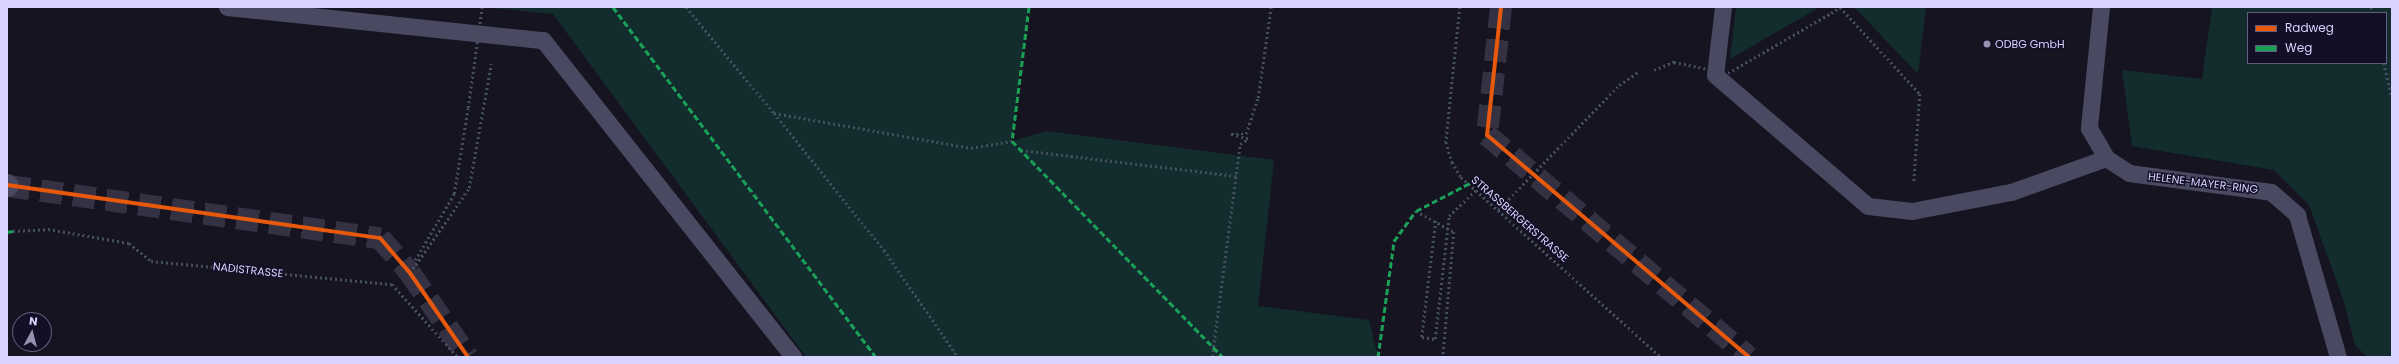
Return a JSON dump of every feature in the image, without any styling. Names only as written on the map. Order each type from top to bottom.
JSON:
[{"type":"lane","points":[[227,7],[543,40],[793,357]]},
{"type":"lane","points":[[1723,7],[1715,75],[1868,206],[1912,211],[2011,192],[2106,158]]},
{"type":"lane","name":"HELENE-MAYER-RING","points":[[2101,7],[2091,85],[2090,128],[2106,158],[2129,173],[2271,192],[2297,215],[2338,357]]},
{"type":"path","points":[[415,260],[454,194],[482,7]]},
{"type":"path","points":[[686,7],[774,113],[884,250],[958,357]]},
{"type":"path","points":[[1212,357],[1240,144],[1248,139],[1231,134],[1246,134],[1258,98],[1271,7]]},
{"type":"path","points":[[1654,70],[1674,62],[1728,73],[1840,7],[1920,94],[1912,211]]},
{"type":"path","points":[[410,273],[469,188],[496,36]]},
{"type":"path","points":[[2384,64],[2392,97]]},
{"type":"path","points":[[1498,210],[1619,85],[1638,72]]},
{"type":"path","points":[[774,113],[971,148],[1012,141]]},
{"type":"path","points":[[1022,150],[1236,176]]},
{"type":"path","points":[[1436,221],[1422,337],[1435,339],[1449,216],[1476,190]]},
{"type":"path","points":[[1416,211],[1454,232],[1443,357]]},
{"type":"green space","points":[[482,7],[1029,7],[1012,141],[1047,131],[1274,160],[1258,306],[1369,320],[1378,357],[806,357],[553,14]]},
{"type":"green space","points":[[1736,7],[1820,7],[1730,59]]},
{"type":"green space","points":[[1854,7],[1926,7],[1918,74]]},
{"type":"green space","points":[[2212,7],[2392,7],[2392,357],[2367,357],[2355,345],[2343,299],[2309,205],[2274,170],[2132,146],[2122,70],[2202,79]]},
{"type":"tunnel","points":[[1501,7],[1487,135],[1749,357]]},
{"type":"tunnel","points":[[8,186],[380,238],[410,273],[468,357]]},
{"type":"marked path","points":[[613,7],[876,357]]},
{"type":"marked path","points":[[1029,7],[1012,141],[1223,357]]},
{"type":"marked path","points":[[1378,357],[1394,241],[1416,211],[1470,183]]},
{"type":"marked path","points":[[7,232],[13,231]]},
{"type":"cycle path","points":[[1501,7],[1487,135],[1749,357]]},
{"type":"cycle path","points":[[7,185],[380,238],[410,273],[468,357]]},
{"type":"place","name":"ODBG GmbH","points":[[1987,44]]}]
